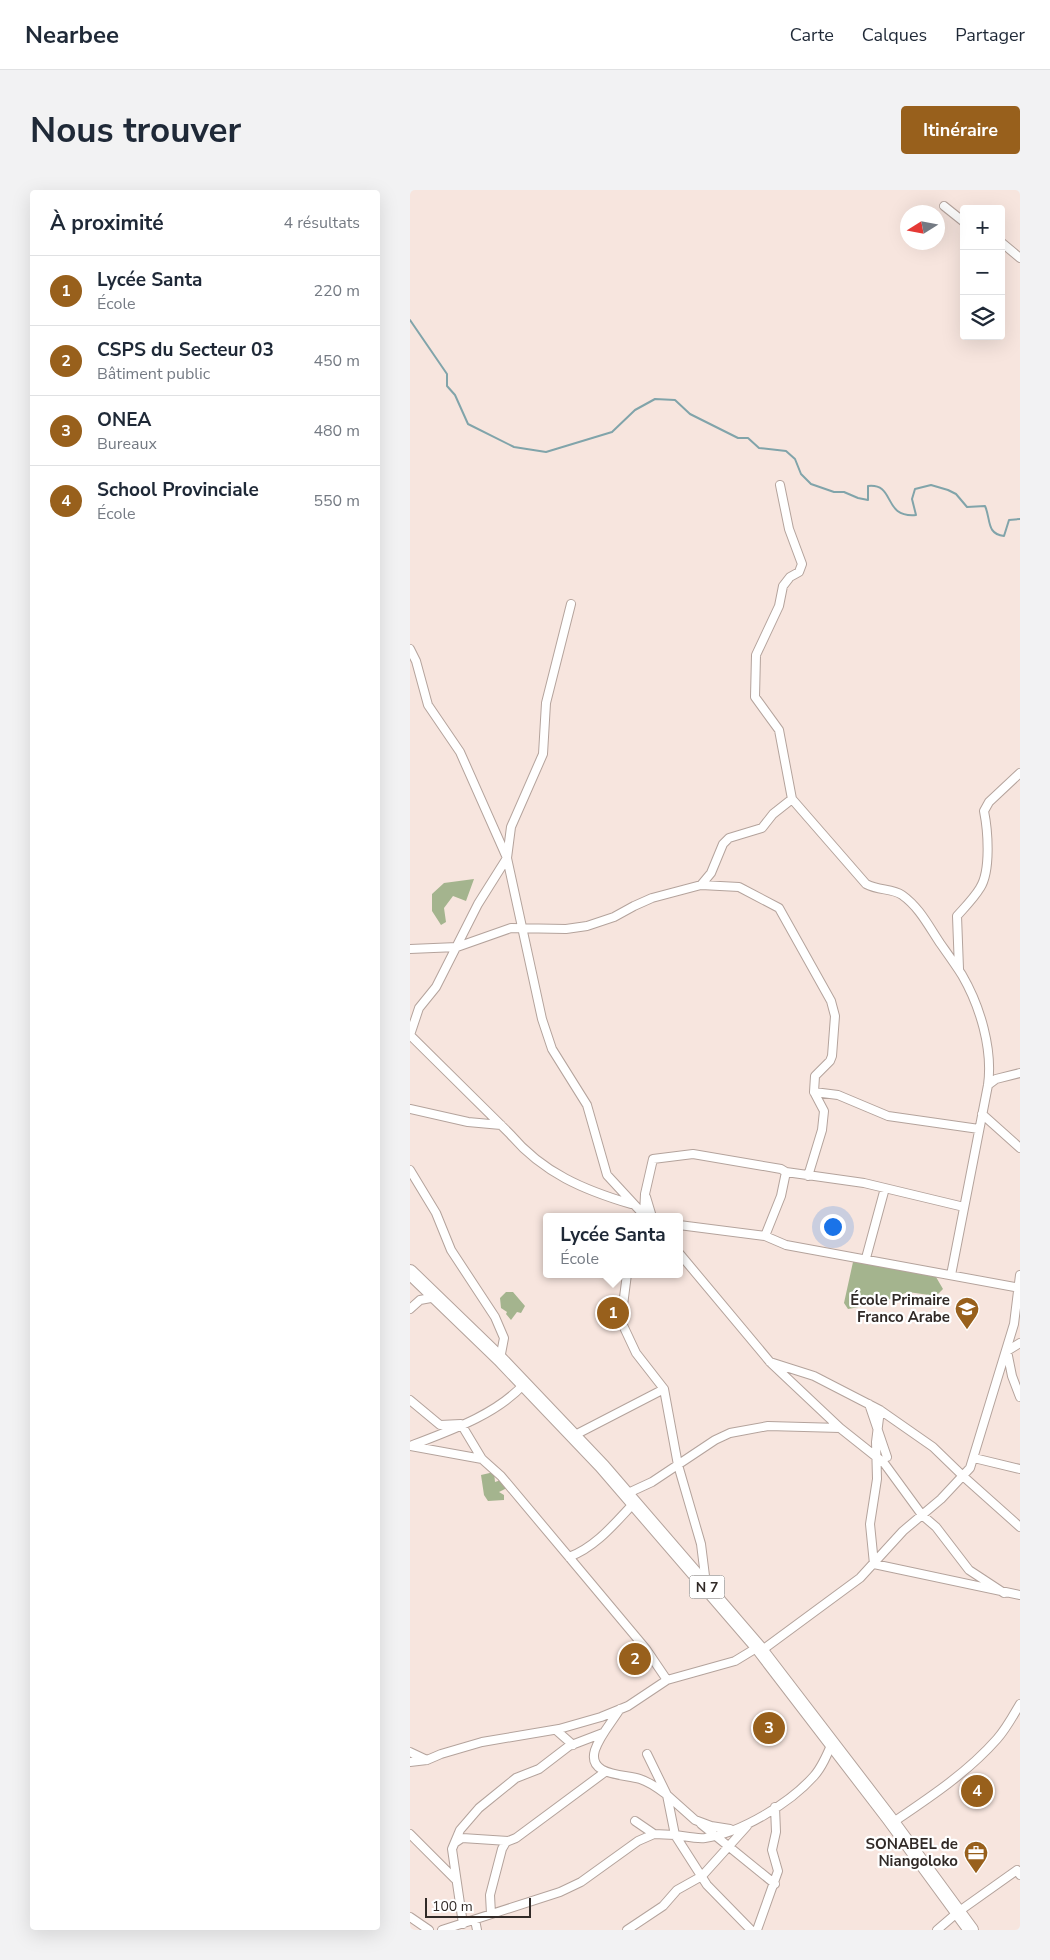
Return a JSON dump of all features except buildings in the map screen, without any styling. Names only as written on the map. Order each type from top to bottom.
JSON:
[{"type":"highway","name":"N 7","points":[[410,1272],[500,1359],[574,1436],[760,1649],[971,1930]]},
{"type":"street","points":[[945,207],[960,219]]},
{"type":"street","points":[[1005,245],[1020,258]]},
{"type":"street","points":[[780,485],[789,529],[802,564],[799,572],[790,577],[783,586],[779,606],[756,655],[754,678],[755,697],[779,730],[792,799],[866,884],[877,890],[896,891],[917,908],[959,970],[980,1020],[990,1070],[952,1275]]},
{"type":"street","points":[[571,604],[546,703],[543,754],[511,827],[507,858],[478,904],[436,988],[419,1008],[410,1035],[502,1125],[524,1150],[562,1177],[584,1189],[632,1204]]},
{"type":"street","points":[[410,649],[416,661],[428,705],[460,752],[507,858],[542,1019],[552,1049],[587,1105],[607,1175],[641,1213]]},
{"type":"street","points":[[959,970],[957,916],[981,887],[984,878],[988,835],[984,811],[989,802],[1020,773]]},
{"type":"street","points":[[701,885],[711,873],[723,844],[729,838],[762,828],[772,814],[792,799]]},
{"type":"street","points":[[410,949],[457,947],[511,928],[566,929],[588,926],[614,917],[652,898],[701,885],[739,887],[779,908],[831,1001],[835,1016],[832,1056],[830,1061],[815,1076],[814,1092],[824,1111],[822,1130],[808,1176]]},
{"type":"street","points":[[988,1086],[996,1079],[1020,1073]]},
{"type":"street","points":[[814,1092],[838,1095],[888,1116],[979,1129]]},
{"type":"street","points":[[410,1109],[468,1122],[502,1125]]},
{"type":"street","points":[[982,1114],[1020,1148]]},
{"type":"street","points":[[1007,1138],[1020,1140]]},
{"type":"street","points":[[644,1213],[645,1194],[653,1158],[693,1154],[781,1169],[786,1172],[808,1176],[885,1188],[964,1207]]},
{"type":"street","points":[[410,1170],[436,1213],[450,1250],[495,1317],[504,1338],[500,1359]]},
{"type":"street","points":[[765,1236],[782,1196],[786,1172]]},
{"type":"street","points":[[866,1258],[885,1188]]},
{"type":"street","points":[[645,1194],[651,1213]]},
{"type":"street","points":[[683,1226],[765,1236],[786,1245],[1019,1287]]},
{"type":"street","points":[[683,1258],[770,1362],[840,1428],[884,1463],[922,1515],[936,1527],[969,1570],[1004,1593]]},
{"type":"street","points":[[410,1762],[427,1760],[440,1754],[482,1742],[556,1730],[620,1710],[667,1680],[735,1661],[760,1649],[860,1578],[903,1531],[964,1478],[974,1458],[1007,1351],[1014,1324],[1020,1275]]},
{"type":"street","points":[[627,1278],[621,1321],[636,1353],[664,1389],[678,1465],[701,1544],[707,1587]]},
{"type":"street","points":[[410,1309],[420,1300],[436,1297]]},
{"type":"street","points":[[1007,1351],[1020,1343]]},
{"type":"street","points":[[1007,1351],[1012,1376],[1020,1397]]},
{"type":"street","points":[[770,1362],[814,1376],[880,1410],[933,1447],[964,1478],[1020,1527]]},
{"type":"street","points":[[410,1446],[499,1406],[513,1397],[524,1384]]},
{"type":"street","points":[[574,1436],[664,1389]]},
{"type":"street","points":[[410,1400],[440,1426],[461,1424]]},
{"type":"street","points":[[870,1404],[887,1456]]},
{"type":"street","points":[[874,1564],[870,1524],[876,1479],[880,1410]]},
{"type":"street","points":[[461,1424],[482,1459],[501,1476],[569,1557],[646,1649],[667,1680]]},
{"type":"street","points":[[569,1557],[581,1553],[603,1535],[630,1499],[715,1440],[730,1433],[768,1426],[840,1428]]},
{"type":"street","points":[[410,1446],[482,1459]]},
{"type":"street","points":[[974,1458],[1020,1469]]},
{"type":"street","points":[[874,1564],[1020,1596]]},
{"type":"street","points":[[892,1823],[944,1787],[978,1758],[998,1738],[1020,1704]]},
{"type":"street","points":[[620,1710],[595,1748],[593,1758],[598,1767],[605,1772],[641,1779],[667,1795],[775,1884]]},
{"type":"street","points":[[556,1730],[573,1745]]},
{"type":"street","points":[[463,1924],[454,1879],[452,1849],[460,1830],[479,1808],[516,1778],[539,1769],[573,1745],[605,1732]]},
{"type":"street","points":[[442,1930],[533,1902],[581,1882],[638,1841],[654,1834],[704,1838],[748,1824],[775,1807],[813,1777],[825,1761],[832,1743]]},
{"type":"street","points":[[410,1752],[427,1760]]},
{"type":"street","points":[[647,1754],[667,1795],[674,1835],[728,1910],[751,1930]]},
{"type":"street","points":[[491,1914],[490,1895],[502,1849],[508,1842],[605,1772]]},
{"type":"street","points":[[756,1930],[775,1884],[778,1871],[772,1850],[776,1827],[775,1807]]},
{"type":"street","points":[[695,1820],[711,1826],[735,1829]]},
{"type":"street","points":[[635,1821],[654,1834]]},
{"type":"street","points":[[627,1930],[664,1906],[677,1890],[702,1876],[748,1824]]},
{"type":"street","points":[[410,1834],[454,1879]]},
{"type":"street","points":[[456,1842],[462,1838],[508,1842]]},
{"type":"street","points":[[696,1867],[711,1866]]},
{"type":"street","points":[[937,1930],[958,1912],[1019,1871]]},
{"type":"street","points":[[410,1917],[429,1930]]},
{"type":"street","points":[[475,1920],[477,1930]]},
{"type":"green space","points":[[474,879],[466,901],[453,896],[444,908],[446,922],[441,925],[432,911],[432,894],[444,883]]},
{"type":"green space","points":[[861,1260],[920,1271],[936,1277],[943,1289],[936,1296],[908,1292],[877,1304],[848,1309],[844,1303],[853,1262]]},
{"type":"green space","points":[[506,1292],[513,1292],[525,1306],[521,1313],[517,1312],[511,1320],[506,1314],[507,1312],[501,1308],[500,1298]]},
{"type":"green space","points":[[494,1472],[495,1482],[501,1480],[507,1488],[499,1492],[504,1495],[504,1500],[488,1501],[484,1495],[481,1475]]},
{"type":"waterway","points":[[410,320],[447,374],[447,386],[455,395],[468,424],[514,447],[546,452],[612,432],[635,410],[655,399],[675,400],[690,414],[738,438],[748,438],[759,448],[786,451],[795,459],[801,474],[811,484],[834,492],[844,492],[868,500],[868,486],[877,487],[883,490],[898,511],[916,515],[912,499],[915,489],[931,485],[956,494],[967,507],[985,506],[990,525],[998,535],[1004,536],[1009,520],[1020,519]]},
{"type":"place","name":"Lycée Santa","points":[[613,1313]]},
{"type":"place","name":"École Primaire Franco Arabe","points":[[967,1330]]},
{"type":"place","name":"CSPS du Secteur 03","points":[[635,1659]]},
{"type":"place","name":"ONEA","points":[[769,1728]]},
{"type":"place","name":"School Provinciale","points":[[977,1791]]},
{"type":"place","name":"SONABEL de Niangoloko","points":[[976,1874]]}]
